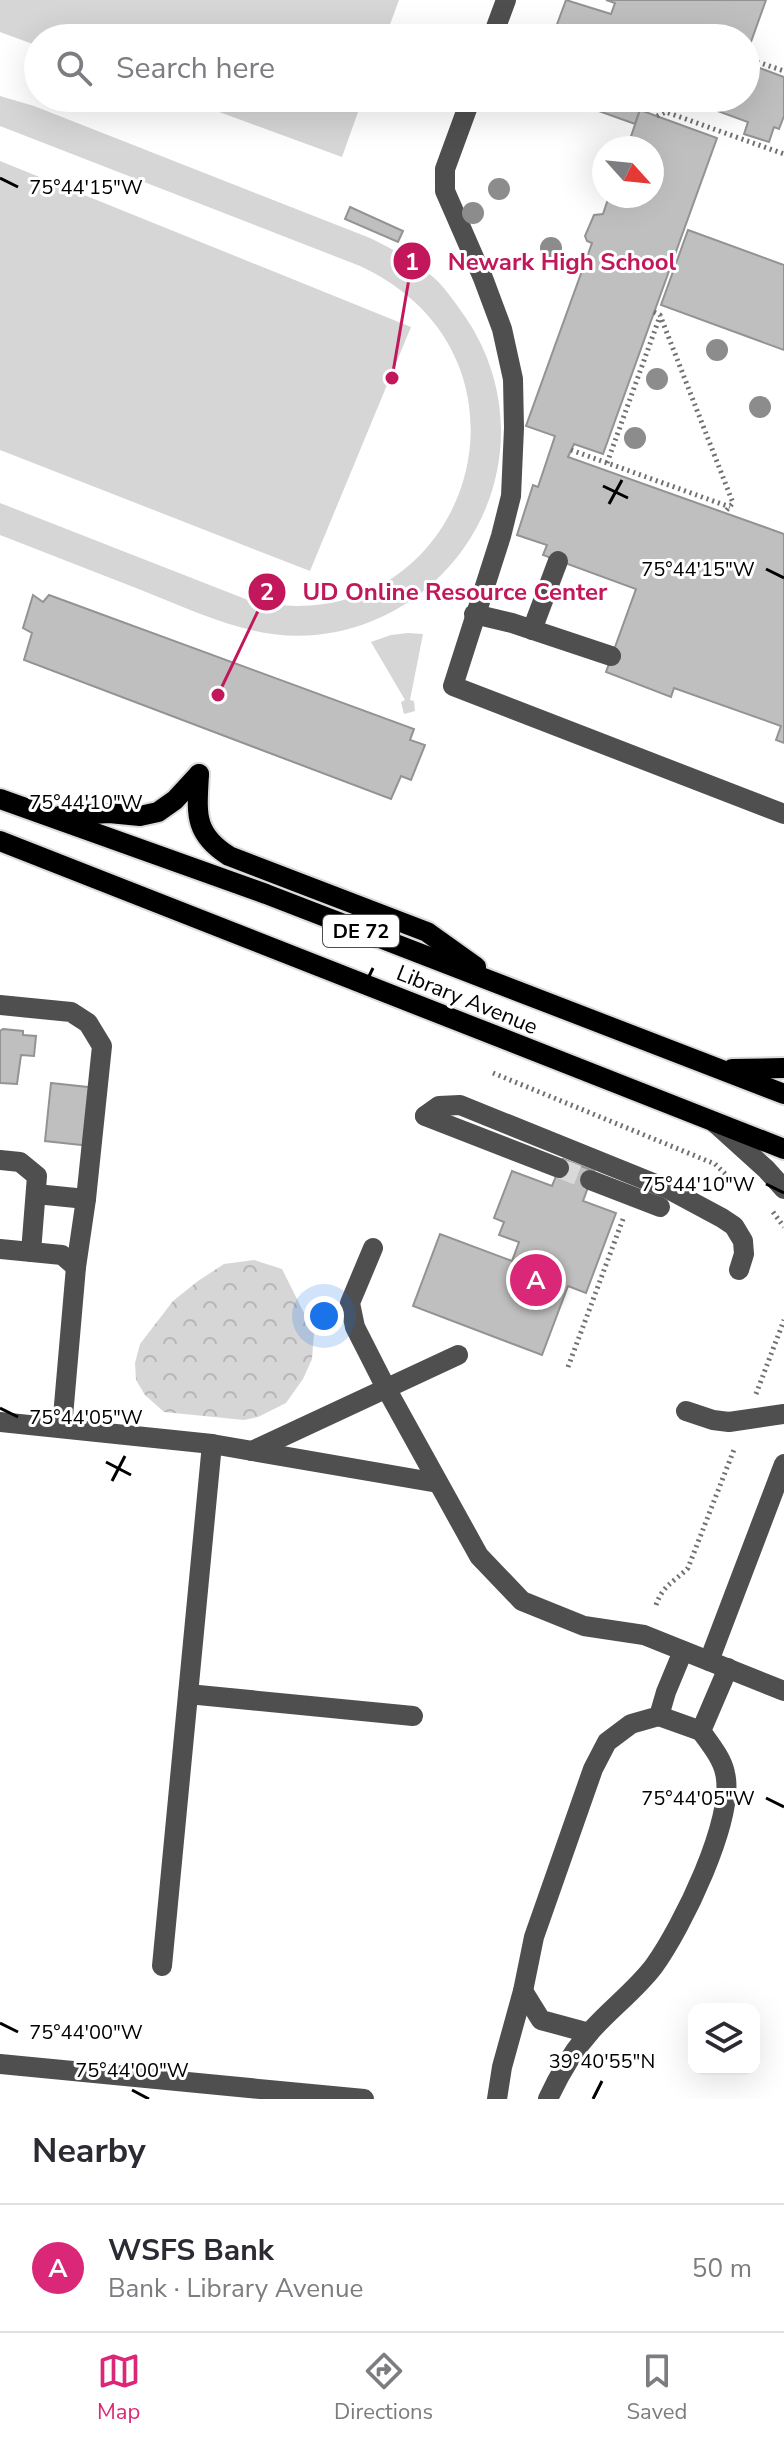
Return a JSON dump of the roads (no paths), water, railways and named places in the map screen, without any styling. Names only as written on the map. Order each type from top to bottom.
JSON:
[{"type":"main road","points":[[50,817],[109,813],[140,816],[158,812],[175,800],[199,774],[197,818],[213,846],[229,856],[427,932],[502,986]]},
{"type":"main road","name":"Library Avenue","points":[[0,799],[266,894],[784,1094]]},
{"type":"main road","name":"Library Avenue","points":[[0,841],[784,1149]]},
{"type":"main road","points":[[720,1070],[784,1068]]},
{"type":"lane","points":[[497,24],[506,0]]},
{"type":"lane","points":[[466,112],[445,169],[445,191],[502,329],[513,379],[514,428],[511,496],[453,686],[784,814]]},
{"type":"lane","points":[[532,630],[558,561]]},
{"type":"lane","points":[[474,614],[611,656]]},
{"type":"lane","points":[[0,1005],[71,1012],[88,1023],[102,1046],[76,1267],[62,1428]]},
{"type":"lane","points":[[559,1168],[425,1116],[439,1106],[460,1105],[668,1189],[734,1226],[743,1241],[744,1254],[739,1270]]},
{"type":"lane","points":[[714,1122],[784,1189]]},
{"type":"lane","points":[[0,1160],[20,1162],[37,1176],[31,1252]]},
{"type":"lane","points":[[590,1180],[660,1207]]},
{"type":"lane","points":[[36,1194],[86,1199]]},
{"type":"lane","points":[[373,1248],[350,1303],[355,1327],[479,1556],[522,1601],[584,1626],[644,1635],[784,1691]]},
{"type":"lane","points":[[0,1249],[62,1255],[76,1267]]},
{"type":"lane","points":[[252,1451],[458,1355]]},
{"type":"lane","points":[[686,1411],[729,1422],[784,1414]]},
{"type":"lane","points":[[0,1422],[212,1444],[438,1483]]},
{"type":"lane","points":[[162,1966],[212,1444]]},
{"type":"lane","points":[[701,1731],[719,1664],[784,1464]]},
{"type":"lane","points":[[659,1716],[683,1651]]},
{"type":"lane","points":[[188,1694],[413,1716]]},
{"type":"lane","points":[[497,2099],[534,1937],[593,1769],[607,1742],[631,1724],[659,1716],[701,1731],[717,1753],[725,1772],[728,1797],[720,1830],[677,1933],[653,1968],[589,2033],[561,2071],[548,2099]]},
{"type":"lane","points":[[523,1991],[541,2020],[589,2033]]},
{"type":"lane","points":[[0,2064],[355,2099]]},
{"type":"tunnel","points":[[559,1168],[590,1180]]},
{"type":"place","name":"Newark High School","points":[[392,378]]},
{"type":"place","name":"UD Online Resource Center","points":[[218,695]]},
{"type":"place","name":"WSFS Bank","points":[[536,1280]]}]
